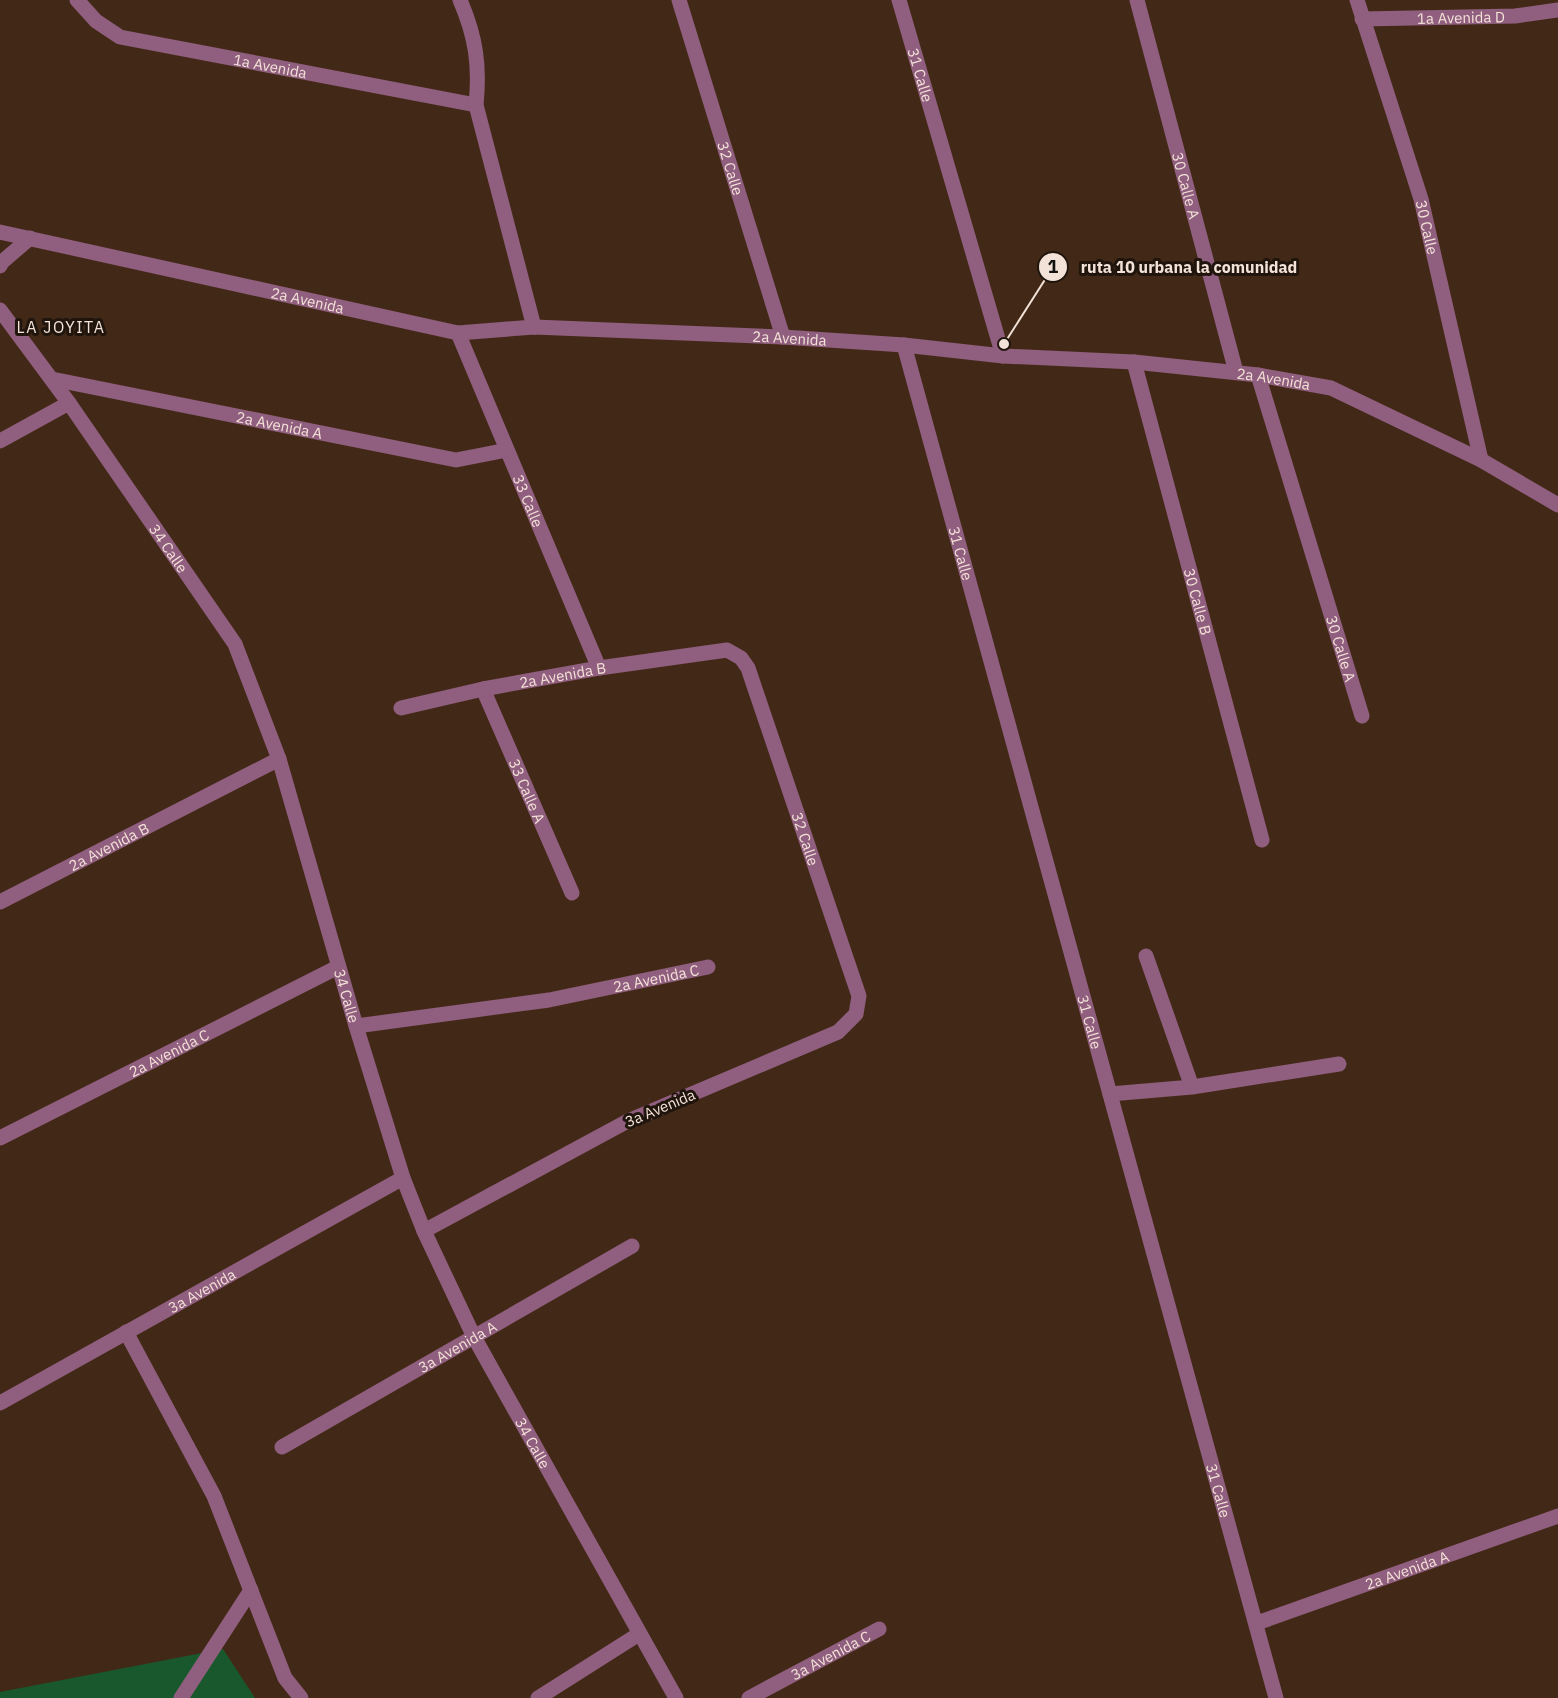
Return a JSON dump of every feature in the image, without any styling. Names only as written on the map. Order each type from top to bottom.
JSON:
[{"type":"street","name":"1a Avenida","points":[[77,0],[96,21],[120,37],[476,105]]},
{"type":"street","points":[[460,0],[473,37],[479,77],[476,105],[534,327]]},
{"type":"street","name":"32 Calle","points":[[679,0],[783,337]]},
{"type":"street","name":"31 Calle","points":[[900,0],[1003,356]]},
{"type":"street","name":"30 Calle A","points":[[1137,0],[1236,372]]},
{"type":"street","name":"30 Calle","points":[[1357,0],[1421,199],[1481,460]]},
{"type":"street","name":"1a Avenida D","points":[[1362,19],[1515,16],[1558,10]]},
{"type":"street","name":"2a Avenida","points":[[0,232],[458,333],[534,327],[783,337],[904,345],[1003,356],[1134,362],[1258,375],[1331,388],[1481,460],[1558,505]]},
{"type":"street","points":[[0,266],[2,261],[30,238]]},
{"type":"street","name":"34 Calle","points":[[0,310],[69,403],[235,644],[279,759],[356,1026],[403,1178],[424,1231],[474,1337],[675,1698]]},
{"type":"street","name":"33 Calle","points":[[458,333],[598,668]]},
{"type":"street","name":"31 Calle","points":[[904,345],[1276,1698]]},
{"type":"street","name":"30 Calle B","points":[[1134,362],[1262,840]]},
{"type":"street","name":"30 Calle A","points":[[1258,375],[1362,716]]},
{"type":"street","name":"2a Avenida A","points":[[52,379],[456,460],[507,450]]},
{"type":"street","points":[[0,441],[69,403]]},
{"type":"street","name":"32 Calle","points":[[727,650],[741,658],[748,668],[859,996],[856,1014],[838,1032]]},
{"type":"street","name":"2a Avenida B","points":[[401,708],[483,689],[598,668],[727,650]]},
{"type":"street","name":"33 Calle A","points":[[483,689],[572,893]]},
{"type":"street","name":"2a Avenida B","points":[[0,902],[279,759]]},
{"type":"street","points":[[1146,956],[1192,1087]]},
{"type":"street","name":"2a Avenida C","points":[[0,1138],[338,967]]},
{"type":"street","name":"2a Avenida C","points":[[356,1026],[549,1000],[708,967]]},
{"type":"street","name":"3a Avenida","points":[[424,1231],[626,1122],[838,1032]]},
{"type":"street","points":[[1110,1094],[1192,1087],[1339,1064]]},
{"type":"street","name":"3a Avenida","points":[[0,1403],[403,1178]]},
{"type":"street","name":"3a Avenida A","points":[[282,1446],[632,1246]]},
{"type":"street","points":[[126,1332],[214,1496],[285,1678],[301,1698]]},
{"type":"street","name":"2a Avenida A","points":[[1257,1623],[1558,1516]]},
{"type":"street","points":[[181,1698],[251,1590]]},
{"type":"street","name":"3a Avenida C","points":[[749,1698],[879,1629]]},
{"type":"street","points":[[538,1698],[639,1634]]},
{"type":"green space","points":[[223,1649],[255,1698],[0,1698],[0,1692]]},
{"type":"place","name":"ruta 10 urbana la comunidad","points":[[1004,344]]},
{"type":"district","name":"LA JOYITA","points":[[61,327]]}]
